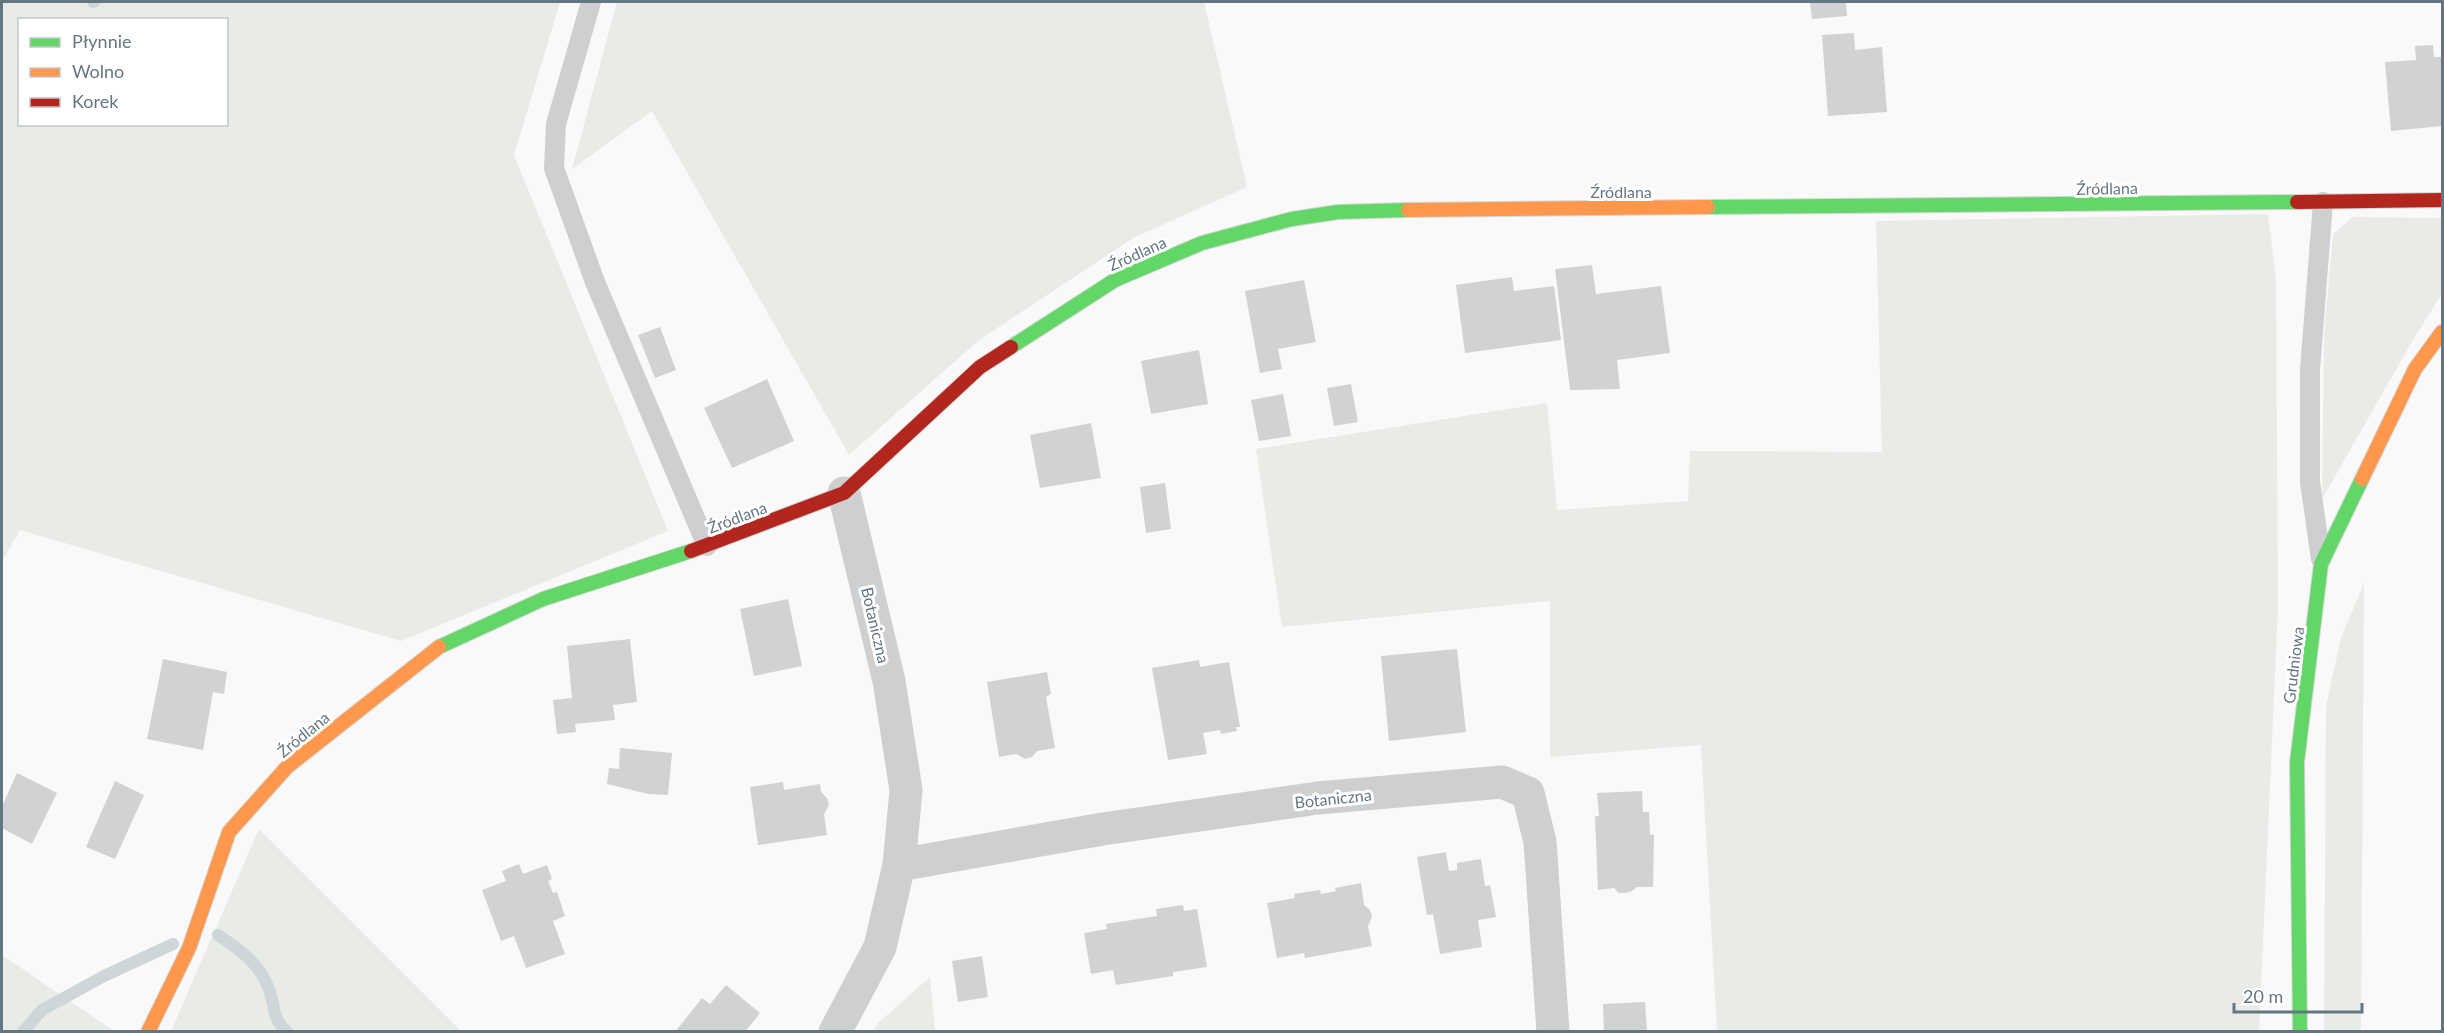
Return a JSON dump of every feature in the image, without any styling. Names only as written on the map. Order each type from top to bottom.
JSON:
[{"type":"street","name":"Źródlana","points":[[148,1032],[189,948],[229,832],[287,767],[442,644],[543,599],[707,546],[844,493],[980,367],[1115,280],[1202,243],[1292,219],[1338,212],[1470,207],[1910,207],[2442,200]]},
{"type":"street","name":"Grudniowa","points":[[2300,1032],[2298,762],[2321,564],[2415,369],[2442,332]]},
{"type":"street","name":"Botaniczna","points":[[835,1032],[880,947],[900,865],[906,790],[889,681],[844,493]]},
{"type":"street","name":"Botaniczna","points":[[900,865],[1103,829],[1318,798],[1502,782],[1528,793],[1540,842],[1552,1032]]},
{"type":"lane","points":[[591,2],[555,124],[554,168],[595,282],[707,546]]},
{"type":"lane","points":[[2321,564],[2310,482],[2310,382],[2323,202]]},
{"type":"shaded area","points":[[2,2],[560,2],[514,155],[668,531],[401,641],[20,530],[2,561]]},
{"type":"shaded area","points":[[617,2],[1204,2],[1247,187],[1135,237],[979,340],[849,455],[652,111],[572,169]]},
{"type":"shaded area","points":[[2268,214],[2276,281],[2278,607],[2259,1031],[1717,1031],[1701,745],[1550,757],[1550,601],[1282,627],[1256,449],[1547,403],[1557,510],[1688,501],[1690,451],[1882,452],[1876,221]]},
{"type":"shaded area","points":[[2353,217],[2442,218],[2442,294],[2414,338],[2322,499],[2324,336],[2333,234]]},
{"type":"shaded area","points":[[2364,583],[2361,1031],[2324,1031],[2326,707],[2341,638]]},
{"type":"shaded area","points":[[259,829],[461,1031],[171,1031]]},
{"type":"shaded area","points":[[2,955],[114,1031],[2,1031]]},
{"type":"shaded area","points":[[930,977],[935,1031],[874,1031],[877,1024]]},
{"type":"building","points":[[1810,2],[1846,2],[1847,16],[1812,19]]},
{"type":"building","points":[[1854,33],[1855,50],[1882,47],[1887,112],[1828,116],[1822,35]]},
{"type":"building","points":[[2433,45],[2434,57],[2442,57],[2442,126],[2391,131],[2385,62],[2416,60],[2415,46]]},
{"type":"building","points":[[1592,265],[1596,294],[1661,286],[1670,353],[1617,360],[1620,389],[1570,390],[1555,269]]},
{"type":"building","points":[[1512,277],[1514,291],[1554,286],[1561,340],[1465,353],[1456,285]]},
{"type":"building","points":[[1304,280],[1316,342],[1278,349],[1282,369],[1260,373],[1245,291]]},
{"type":"building","points":[[660,327],[676,370],[655,378],[638,335]]},
{"type":"building","points":[[1199,350],[1208,404],[1151,414],[1141,361]]},
{"type":"building","points":[[767,379],[794,441],[732,468],[704,408]]},
{"type":"building","points":[[1351,384],[1358,422],[1334,426],[1327,388]]},
{"type":"building","points":[[1283,394],[1291,436],[1259,441],[1251,400]]},
{"type":"building","points":[[1091,423],[1101,478],[1040,488],[1030,435]]},
{"type":"building","points":[[1165,483],[1171,529],[1146,533],[1140,487]]},
{"type":"building","points":[[788,599],[802,666],[754,676],[740,609]]},
{"type":"building","points":[[630,639],[637,702],[613,705],[615,720],[575,724],[576,732],[557,734],[553,700],[572,698],[567,646]]},
{"type":"building","points":[[1457,649],[1466,732],[1389,741],[1381,656]]},
{"type":"building","points":[[163,659],[227,672],[224,694],[213,692],[203,750],[147,739]]},
{"type":"building","points":[[1199,660],[1200,667],[1229,662],[1240,727],[1236,727],[1237,731],[1221,734],[1220,730],[1203,733],[1207,754],[1168,760],[1152,668]]},
{"type":"building","points":[[1047,672],[1051,694],[1046,697],[1055,748],[1037,751],[1032,757],[1025,759],[1016,754],[999,757],[987,682]]},
{"type":"building","points":[[620,748],[672,753],[668,795],[648,794],[607,784],[609,768],[619,769]]},
{"type":"building","points":[[17,773],[57,793],[32,844],[2,828],[2,806]]},
{"type":"building","points":[[115,781],[144,795],[115,859],[86,847]]},
{"type":"building","points":[[783,782],[784,790],[820,784],[821,792],[827,798],[829,805],[824,814],[827,835],[758,845],[750,787]]},
{"type":"building","points":[[1642,791],[1643,812],[1649,812],[1650,834],[1654,835],[1653,887],[1637,887],[1625,893],[1619,893],[1614,888],[1598,890],[1595,816],[1599,816],[1597,793]]},
{"type":"building","points":[[1446,852],[1449,871],[1457,870],[1457,863],[1481,859],[1485,886],[1490,885],[1496,917],[1478,920],[1482,947],[1440,954],[1433,914],[1427,915],[1417,857]]},
{"type":"building","points":[[519,864],[523,874],[547,865],[552,879],[548,881],[553,893],[557,892],[565,916],[553,921],[565,954],[526,968],[514,936],[501,941],[482,890],[506,881],[502,871]]},
{"type":"building","points":[[1361,883],[1364,905],[1370,910],[1372,917],[1368,926],[1372,946],[1305,958],[1304,953],[1277,958],[1267,903],[1295,898],[1294,894],[1320,890],[1321,894],[1336,891],[1335,888]]},
{"type":"building","points":[[1183,905],[1184,911],[1197,909],[1207,967],[1173,972],[1173,976],[1116,985],[1113,970],[1091,974],[1084,933],[1107,929],[1106,924],[1157,916],[1156,909]]},
{"type":"building","points":[[982,956],[988,997],[958,1002],[952,961]]},
{"type":"building","points":[[726,985],[760,1013],[745,1032],[675,1032],[702,998],[710,1004]]},
{"type":"building","points":[[1645,1002],[1647,1032],[1604,1032],[1603,1004]]},
{"type":"waterway","points":[[218,935],[241,952],[260,971],[269,989],[278,1022],[287,1032]]},
{"type":"waterway","points":[[23,1032],[42,1010],[104,976],[173,944]]},
{"type":"traffic: fast","points":[[1708,207],[2297,202]]},
{"type":"traffic: fast","points":[[1011,347],[1115,280],[1202,243],[1292,219],[1338,212],[1408,210]]},
{"type":"traffic: fast","points":[[2300,1032],[2297,762],[2321,564],[2362,479]]},
{"type":"traffic: fast","points":[[439,647],[543,599],[691,551]]},
{"type":"traffic: slow","points":[[1408,210],[1708,207]]},
{"type":"traffic: slow","points":[[2362,479],[2415,369],[2442,332]]},
{"type":"traffic: slow","points":[[148,1032],[189,948],[229,832],[287,767],[439,647]]},
{"type":"traffic: jam","points":[[2297,202],[2442,200]]},
{"type":"traffic: jam","points":[[691,551],[844,493],[980,367],[1011,347]]}]
